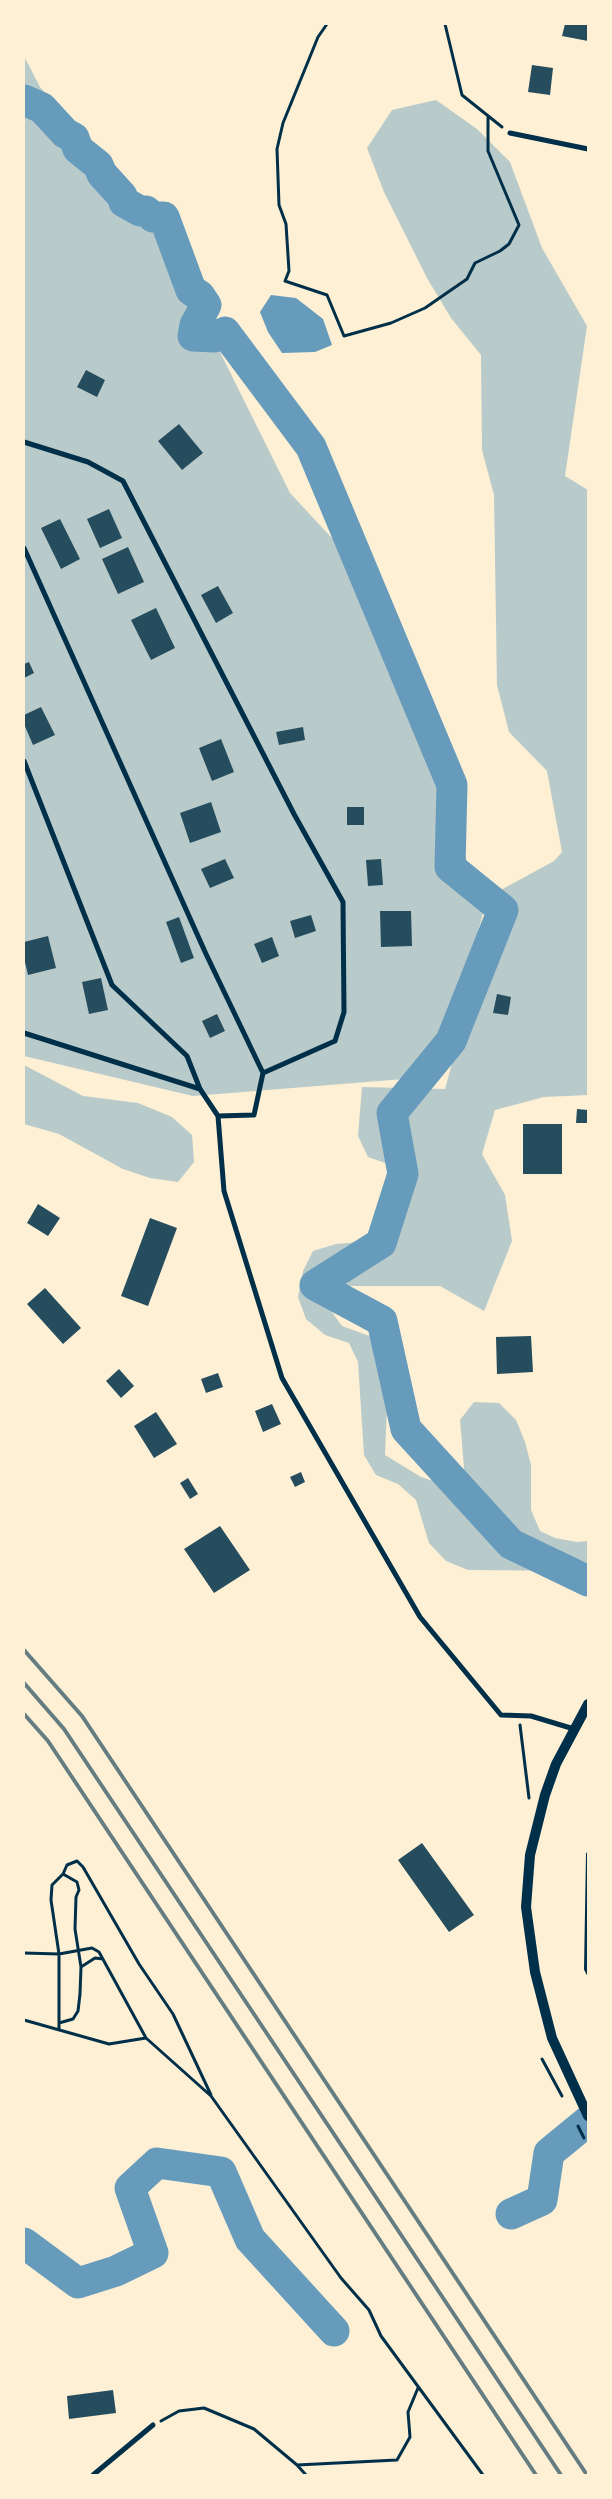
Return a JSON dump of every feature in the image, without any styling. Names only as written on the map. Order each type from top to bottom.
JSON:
[{"type":"main road","points":[[588,1704],[556,1764],[536,1825],[526,1882],[527,1915],[535,1972],[559,2056],[588,2116]]},
{"type":"street","points":[[510,133],[588,150]]},
{"type":"street","points":[[24,442],[88,462],[123,481],[294,814],[343,902],[344,1012],[335,1041],[263,1073]]},
{"type":"street","points":[[24,548],[206,954],[263,1073],[254,1115],[218,1116]]},
{"type":"street","points":[[24,761],[112,985],[188,1056],[200,1089],[218,1116],[224,1191],[282,1378],[420,1618],[501,1715],[520,1714],[574,1728]]},
{"type":"street","points":[[24,1033],[200,1089]]},
{"type":"street","points":[[93,2475],[153,2425]]},
{"type":"lane","points":[[588,1854],[586,1969],[588,1973]]},
{"type":"path","points":[[327,24],[318,37],[283,124],[277,149],[279,205],[286,224],[289,271],[285,281],[327,295],[344,336],[391,323],[425,308],[468,279],[475,263],[500,251],[509,244],[519,225],[488,151],[488,116]]},
{"type":"path","points":[[446,24],[462,95],[510,133]]},
{"type":"path","points":[[520,1714],[521,1746],[530,1801]]},
{"type":"path","points":[[59,2029],[59,1954],[51,1900],[52,1885],[63,1874],[67,1865],[77,1861],[83,1867],[139,1964],[172,2014],[211,2096],[341,2278],[369,2310],[382,2336],[483,2475]]},
{"type":"path","points":[[59,2023],[72,2019],[78,2011],[81,1966],[75,1928],[77,1882],[63,1874]]},
{"type":"path","points":[[24,1953],[59,1954],[92,1948],[99,1952],[146,2038],[211,2096]]},
{"type":"path","points":[[81,1966],[95,1958],[104,1959]]},
{"type":"path","points":[[24,2020],[109,2044],[146,2038]]},
{"type":"path","points":[[297,2465],[397,2460],[410,2437],[408,2412],[418,2387]]},
{"type":"path","points":[[153,2425],[179,2411],[204,2408],[254,2429],[297,2465],[306,2475]]},
{"type":"shaded area","points":[[24,56],[40,87],[153,217],[290,493],[384,594],[483,913],[441,1076],[193,1096],[24,1056]]},
{"type":"shaded area","points":[[436,100],[477,129],[510,162],[542,248],[587,326],[565,476],[588,490],[588,1095],[544,1097],[495,1110],[482,1154],[505,1195],[512,1241],[484,1311],[440,1286],[344,1286],[324,1301],[342,1326],[375,1338],[385,1385],[387,1408],[385,1455],[421,1477],[449,1486],[464,1468],[460,1420],[474,1402],[499,1403],[516,1420],[525,1442],[531,1465],[531,1510],[540,1531],[555,1538],[577,1542],[588,1541],[588,1571],[468,1570],[446,1561],[429,1543],[416,1500],[398,1484],[376,1475],[364,1455],[358,1362],[349,1343],[325,1335],[306,1319],[298,1297],[303,1271],[313,1251],[336,1244],[360,1242],[380,1229],[396,1211],[403,1187],[391,1165],[368,1157],[358,1136],[362,1087],[445,1089],[499,891],[554,861],[562,852],[547,771],[509,732],[497,685],[494,495],[482,450],[481,355],[451,318],[427,278],[384,192],[367,148],[392,110]]},
{"type":"shaded area","points":[[24,1065],[83,1096],[138,1103],[172,1117],[192,1135],[194,1162],[178,1182],[150,1178],[123,1169],[59,1134],[24,1124]]},
{"type":"water","points":[[271,295],[296,298],[323,319],[332,345],[315,352],[282,353],[268,332],[260,312]]},
{"type":"building","points":[[565,24],[588,24],[588,41],[562,36]]},
{"type":"building","points":[[532,65],[553,68],[550,95],[528,92]]},
{"type":"building","points":[[86,370],[105,380],[97,397],[77,387]]},
{"type":"building","points":[[179,424],[203,453],[182,470],[158,441]]},
{"type":"building","points":[[109,509],[122,538],[100,548],[87,519]]},
{"type":"building","points":[[60,519],[80,559],[61,569],[41,528]]},
{"type":"building","points":[[128,547],[144,582],[118,594],[102,559]]},
{"type":"building","points":[[218,586],[233,613],[216,623],[201,595]]},
{"type":"building","points":[[156,608],[175,648],[151,660],[131,620]]},
{"type":"building","points":[[29,662],[34,673],[24,678],[24,664]]},
{"type":"building","points":[[41,707],[55,735],[33,745],[24,724],[24,715]]},
{"type":"building","points":[[303,727],[305,740],[279,745],[276,732]]},
{"type":"building","points":[[221,739],[234,772],[212,781],[199,748]]},
{"type":"building","points":[[211,802],[221,832],[190,843],[180,813]]},
{"type":"building","points":[[347,807],[364,807],[364,825],[347,825]]},
{"type":"building","points":[[225,859],[234,878],[210,888],[201,869]]},
{"type":"building","points":[[381,859],[383,885],[368,886],[366,860]]},
{"type":"building","points":[[380,911],[411,911],[412,946],[381,947]]},
{"type":"building","points":[[311,915],[316,931],[295,938],[290,921]]},
{"type":"building","points":[[179,917],[194,958],[181,963],[166,922]]},
{"type":"building","points":[[48,936],[56,968],[28,975],[24,958],[24,942]]},
{"type":"building","points":[[272,937],[279,956],[262,963],[254,944]]},
{"type":"building","points":[[101,978],[108,1010],[89,1014],[82,982]]},
{"type":"building","points":[[497,994],[511,997],[508,1015],[493,1013]]},
{"type":"building","points":[[217,1014],[225,1031],[210,1038],[202,1021]]},
{"type":"building","points":[[577,1109],[588,1110],[588,1123],[576,1123]]},
{"type":"building","points":[[523,1124],[562,1124],[562,1174],[523,1174]]},
{"type":"building","points":[[38,1204],[60,1218],[48,1236],[27,1223]]},
{"type":"building","points":[[150,1218],[177,1228],[148,1306],[121,1296]]},
{"type":"building","points":[[45,1288],[81,1328],[63,1344],[27,1304]]},
{"type":"building","points":[[531,1336],[533,1372],[497,1374],[496,1337]]},
{"type":"building","points":[[119,1369],[134,1386],[121,1398],[106,1381]]},
{"type":"building","points":[[218,1373],[223,1387],[206,1393],[201,1379]]},
{"type":"building","points":[[272,1404],[281,1424],[263,1432],[255,1411]]},
{"type":"building","points":[[156,1412],[177,1444],[154,1458],[134,1426]]},
{"type":"building","points":[[301,1472],[305,1482],[295,1487],[290,1477]]},
{"type":"building","points":[[188,1478],[198,1494],[190,1499],[180,1483]]},
{"type":"building","points":[[220,1526],[250,1570],[214,1593],[184,1549]]},
{"type":"building","points":[[422,1843],[474,1915],[449,1932],[398,1860]]},
{"type":"building","points":[[113,2390],[116,2413],[69,2419],[67,2396]]},
{"type":"waterway","points":[[24,100],[42,108],[65,133],[74,138],[78,149],[98,165],[102,174],[122,196],[124,202],[140,211],[146,211],[153,217],[164,217],[191,290],[200,296],[206,305],[195,325],[193,336],[215,337],[225,332],[311,447],[452,785],[450,867],[503,910],[451,1041],[392,1113],[403,1174],[381,1243],[315,1285],[382,1321],[406,1429],[511,1544],[588,1581]]},
{"type":"waterway","points":[[511,2214],[542,2200],[549,2153],[588,2121]]},
{"type":"waterway","points":[[24,2243],[78,2283],[116,2271],[153,2253],[130,2188],[157,2163],[221,2172],[250,2239],[334,2331]]},
{"type":"railway","points":[[24,1650],[82,1716],[587,2475]]},
{"type":"railway","points":[[24,1683],[64,1729],[561,2475]]},
{"type":"railway","points":[[24,1714],[48,1741],[536,2475]]}]
